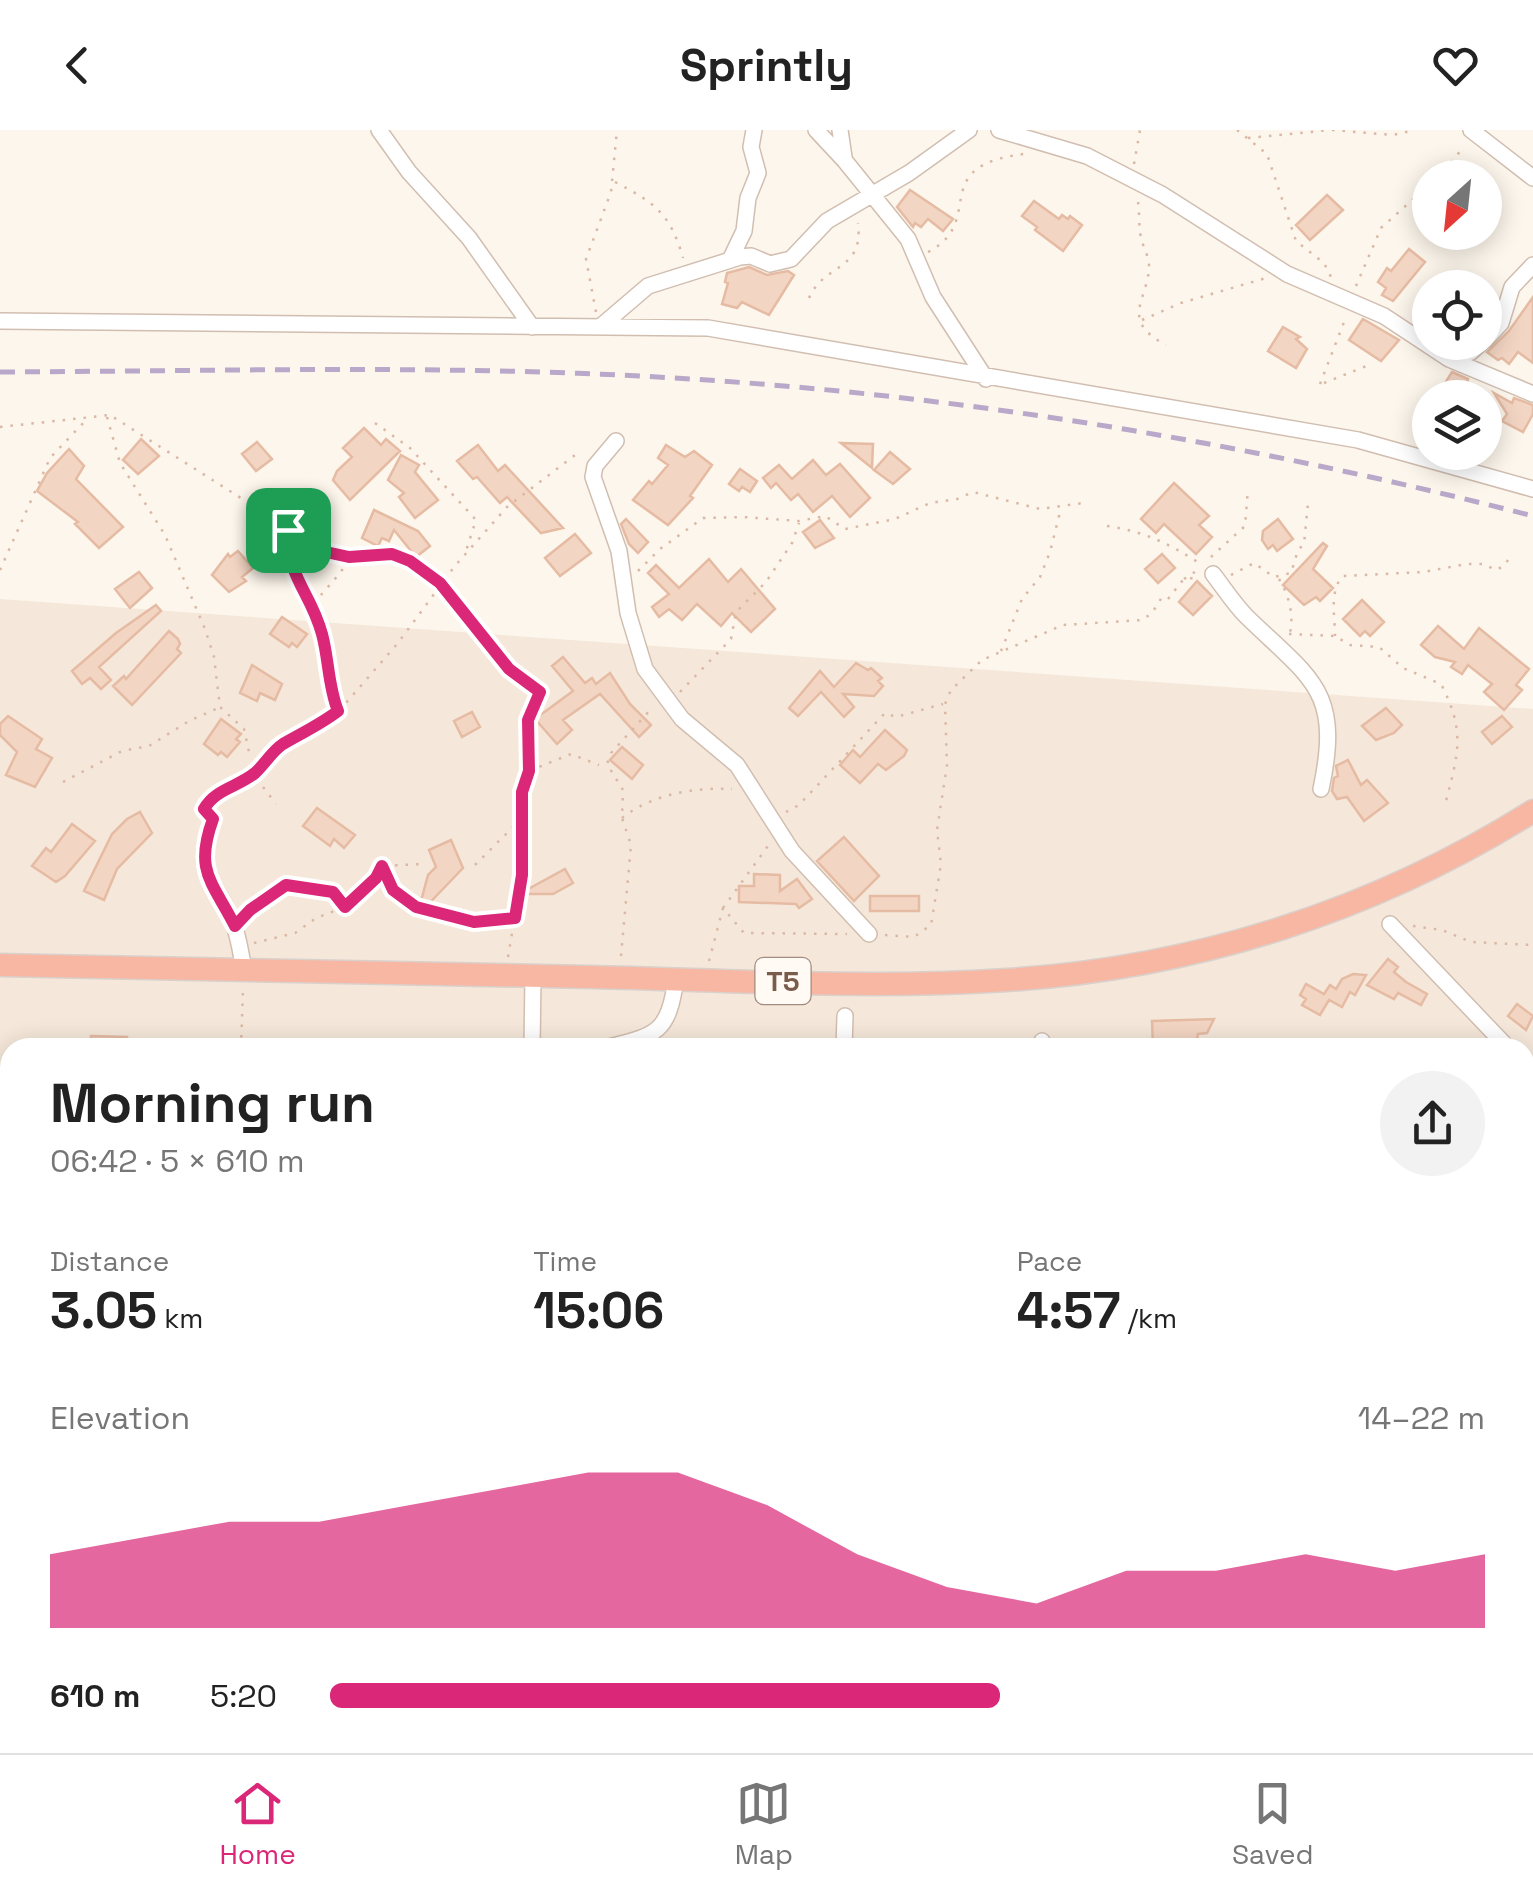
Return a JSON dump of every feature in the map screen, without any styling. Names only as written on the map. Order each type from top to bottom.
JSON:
[{"type":"highway","name":"T5","points":[[0,965],[704,980],[988,981],[1140,964],[1279,930],[1355,904],[1438,866],[1533,811]]},
{"type":"street","points":[[380,130],[409,172],[469,238],[532,326]]},
{"type":"street","points":[[730,260],[744,232],[748,198],[758,173],[751,148],[754,130]]},
{"type":"street","points":[[816,130],[901,230],[933,297],[986,378]]},
{"type":"street","points":[[840,130],[845,161]]},
{"type":"street","points":[[600,327],[648,286],[747,256],[770,264],[791,259],[802,251],[816,230],[968,130]]},
{"type":"street","points":[[999,130],[1065,147],[1136,181],[1288,274],[1384,316],[1412,335]]},
{"type":"street","points":[[1473,132],[1533,178]]},
{"type":"street","points":[[1502,320],[1512,287],[1533,265]]},
{"type":"street","points":[[0,320],[708,328],[1358,440],[1533,489]]},
{"type":"street","points":[[1451,360],[1533,394]]},
{"type":"street","points":[[616,441],[595,466],[593,477],[619,552],[635,642],[645,669],[666,700],[737,765],[808,871],[869,934]]},
{"type":"street","points":[[1208,570],[1243,613],[1314,681],[1328,722],[1330,748],[1320,788]]},
{"type":"street","points":[[244,970],[235,926],[206,874],[202,848],[213,819],[204,809],[211,798],[254,774]]},
{"type":"street","points":[[1390,924],[1498,1038]]},
{"type":"street","points":[[532,1038],[533,976]]},
{"type":"street","points":[[631,1038],[662,1026],[671,1012],[676,979]]},
{"type":"street","points":[[845,1038],[846,1016]]},
{"type":"path","points":[[600,327],[586,260],[613,182],[617,130]]},
{"type":"path","points":[[1140,130],[1134,164],[1140,229],[1149,266],[1140,297],[1140,321],[1152,337],[1166,345]]},
{"type":"path","points":[[1237,130],[1267,154],[1296,241],[1324,264],[1345,298]]},
{"type":"path","points":[[1247,138],[1331,130],[1379,135],[1415,130]]},
{"type":"path","points":[[1451,160],[1473,132]]},
{"type":"path","points":[[917,258],[938,247],[952,230],[959,214],[963,183],[978,166],[1013,155],[1065,147]]},
{"type":"path","points":[[613,182],[661,210],[673,226],[688,276]]},
{"type":"path","points":[[1369,365],[1320,384],[1345,298],[1382,228],[1412,200]]},
{"type":"path","points":[[809,298],[824,276],[850,261],[857,251],[856,207]]},
{"type":"path","points":[[1140,321],[1235,286],[1288,274]]},
{"type":"path","points":[[106,416],[120,463],[178,562],[205,629],[214,657],[220,708],[244,729],[254,774],[276,804]]},
{"type":"path","points":[[0,427],[106,416],[137,430],[326,552],[349,557],[392,554],[410,561],[440,583],[509,669],[540,692],[528,720],[529,771],[522,792],[522,875],[505,976]]},
{"type":"path","points":[[0,570],[50,458],[88,418]]},
{"type":"path","points":[[375,423],[410,448],[476,520],[465,553]]},
{"type":"path","points":[[254,774],[281,745],[310,732],[338,711],[398,643],[440,583],[507,506],[578,452]]},
{"type":"path","points":[[1168,600],[1182,580],[1208,570],[1245,526],[1248,488]]},
{"type":"path","points":[[622,583],[703,518],[743,516],[799,521],[825,516],[844,530],[895,519],[930,503],[956,500],[973,492],[1040,509],[1083,502]]},
{"type":"path","points":[[1278,578],[1291,573],[1298,550],[1304,544],[1308,502]]},
{"type":"path","points":[[1001,652],[1022,599],[1040,578],[1061,506]]},
{"type":"path","points":[[618,978],[631,845],[622,818],[623,790],[607,764],[610,752],[731,639],[736,612],[775,569],[792,543],[799,521]]},
{"type":"path","points":[[1107,526],[1142,532],[1177,548],[1223,580],[1254,562],[1278,578],[1287,593],[1293,618],[1289,634]]},
{"type":"path","points":[[288,530],[290,566],[323,636],[331,694],[338,711]]},
{"type":"path","points":[[1335,636],[1334,591],[1343,576],[1424,572],[1466,564],[1482,564],[1496,570],[1510,556]]},
{"type":"path","points":[[312,606],[342,572],[349,557]]},
{"type":"path","points":[[1182,580],[1208,570]]},
{"type":"path","points":[[722,908],[744,933],[914,937],[931,925],[941,864],[936,830],[948,765],[944,704],[952,690],[982,660],[1063,625],[1142,620],[1152,613],[1164,594]]},
{"type":"path","points":[[1266,635],[1335,636],[1350,645],[1378,648],[1402,668],[1440,684],[1457,718],[1460,749],[1446,801]]},
{"type":"path","points":[[704,980],[722,908],[737,884],[756,866],[775,824],[885,713],[896,717],[944,704]]},
{"type":"path","points":[[62,782],[122,752],[149,746],[189,721],[220,708]]},
{"type":"path","points":[[529,771],[570,754],[599,765]]},
{"type":"path","points":[[622,818],[632,809],[699,788],[754,790]]},
{"type":"path","points":[[475,865],[522,818]]},
{"type":"path","points":[[382,866],[423,864]]},
{"type":"path","points":[[382,866],[393,890],[416,907],[474,922],[515,918]]},
{"type":"path","points":[[238,944],[295,933],[316,918],[345,907],[376,878],[382,866]]},
{"type":"path","points":[[235,926],[250,910],[286,885],[333,892],[345,907]]},
{"type":"path","points":[[1390,924],[1442,930],[1472,942],[1533,945]]},
{"type":"path","points":[[241,1038],[244,970]]},
{"type":"shaded area","points":[[0,599],[1533,709],[1533,1038],[0,1038]]},
{"type":"building","points":[[910,190],[953,219],[943,231],[928,219],[921,227],[915,223],[913,227],[897,207]]},
{"type":"building","points":[[1327,195],[1343,210],[1310,240],[1296,225]]},
{"type":"building","points":[[1034,201],[1059,219],[1062,215],[1068,219],[1070,216],[1082,225],[1063,251],[1022,216]]},
{"type":"building","points":[[1409,249],[1425,262],[1418,270],[1412,270],[1412,278],[1393,301],[1382,295],[1386,288],[1378,282],[1387,268],[1391,271]]},
{"type":"building","points":[[749,267],[767,275],[788,271],[794,275],[769,315],[742,302],[737,308],[722,304],[727,273]]},
{"type":"building","points":[[1533,297],[1533,363],[1518,352],[1509,364],[1502,358],[1502,338]]},
{"type":"building","points":[[1363,319],[1399,340],[1381,361],[1349,340]]},
{"type":"building","points":[[1283,327],[1300,337],[1296,339],[1307,349],[1296,368],[1268,351]]},
{"type":"building","points":[[1452,372],[1468,379],[1468,380],[1447,380]]},
{"type":"building","points":[[1502,397],[1512,403],[1514,398],[1533,405],[1533,414],[1523,432],[1502,421],[1507,414]]},
{"type":"building","points":[[364,428],[381,445],[386,439],[400,451],[350,500],[333,480],[352,457],[343,448]]},
{"type":"building","points":[[141,439],[159,456],[138,474],[123,460]]},
{"type":"building","points":[[257,442],[272,459],[256,471],[242,454]]},
{"type":"building","points":[[841,443],[873,444],[872,468]]},
{"type":"building","points":[[478,445],[498,471],[505,465],[563,528],[541,533],[507,497],[500,503],[477,477],[473,479],[457,461]]},
{"type":"building","points":[[666,445],[685,457],[694,451],[712,465],[690,496],[693,498],[668,525],[633,500],[668,465],[658,458]]},
{"type":"building","points":[[69,449],[84,466],[76,479],[123,527],[99,548],[75,524],[78,522],[37,491]]},
{"type":"building","points":[[890,452],[910,469],[893,484],[874,470]]},
{"type":"building","points":[[401,455],[419,465],[415,472],[438,500],[415,518],[399,497],[404,493],[388,480]]},
{"type":"building","points":[[813,460],[826,475],[840,464],[870,498],[850,517],[832,496],[813,512],[798,494],[791,500],[776,483],[771,488],[763,478],[779,465],[792,479]]},
{"type":"building","points":[[740,469],[757,481],[750,492],[729,484]]},
{"type":"building","points":[[1174,483],[1209,516],[1199,525],[1212,537],[1196,554],[1164,524],[1156,533],[1141,519]]},
{"type":"building","points":[[287,493],[304,510],[289,524],[273,507]]},
{"type":"building","points":[[374,510],[418,531],[430,546],[416,557],[394,530],[389,541],[382,538],[378,546],[362,538]]},
{"type":"building","points":[[626,519],[648,542],[638,553],[629,544],[621,524]]},
{"type":"building","points":[[1278,519],[1293,539],[1277,551],[1273,545],[1268,549],[1262,540],[1263,531]]},
{"type":"building","points":[[820,520],[834,538],[815,548],[803,532]]},
{"type":"building","points":[[575,534],[591,553],[560,576],[545,558]]},
{"type":"building","points":[[1323,543],[1327,546],[1313,569],[1333,588],[1320,601],[1316,597],[1304,605],[1283,585]]},
{"type":"building","points":[[238,551],[253,568],[242,577],[246,581],[229,592],[212,575],[228,554],[230,557]]},
{"type":"building","points":[[1162,554],[1175,568],[1158,583],[1145,569]]},
{"type":"building","points":[[709,559],[728,582],[741,569],[775,609],[751,632],[732,613],[721,626],[697,604],[682,620],[669,609],[659,617],[652,607],[669,594],[648,573],[656,565],[679,588]]},
{"type":"building","points":[[139,572],[152,588],[130,608],[115,589]]},
{"type":"building","points":[[1197,581],[1212,596],[1193,615],[1179,602]]},
{"type":"building","points":[[1362,600],[1384,622],[1370,636],[1365,631],[1360,636],[1343,619]]},
{"type":"building","points":[[156,605],[161,611],[99,667],[111,680],[101,689],[90,678],[82,684],[72,671]]},
{"type":"building","points":[[282,617],[307,634],[297,647],[292,643],[289,647],[270,634]]},
{"type":"building","points":[[1438,626],[1464,649],[1479,628],[1529,669],[1516,685],[1522,690],[1504,710],[1484,692],[1492,684],[1468,665],[1462,674],[1451,667],[1455,662],[1435,657],[1421,645]]},
{"type":"building","points":[[169,631],[178,639],[177,649],[181,653],[132,705],[113,686],[124,676],[126,679]]},
{"type":"building","points":[[563,657],[585,683],[592,678],[596,684],[610,673],[630,704],[651,725],[639,737],[600,694],[563,720],[572,730],[557,744],[535,719],[573,691],[552,666]]},
{"type":"building","points":[[856,663],[871,668],[882,678],[878,681],[883,686],[874,696],[843,694],[854,707],[844,717],[821,692],[798,716],[789,708],[820,671],[834,687]]},
{"type":"building","points":[[252,665],[282,684],[275,700],[260,693],[257,701],[240,693]]},
{"type":"building","points":[[1386,708],[1402,725],[1376,740],[1362,726]]},
{"type":"building","points":[[472,712],[480,727],[462,737],[454,721]]},
{"type":"building","points":[[8,716],[42,739],[36,749],[52,758],[35,787],[6,775],[17,752],[0,735],[0,724]]},
{"type":"building","points":[[1502,716],[1512,727],[1492,744],[1482,732]]},
{"type":"building","points":[[221,719],[241,734],[236,739],[240,742],[227,757],[204,744]]},
{"type":"building","points":[[885,730],[907,750],[886,770],[878,764],[860,783],[840,765],[853,750],[860,757]]},
{"type":"building","points":[[622,747],[643,765],[632,779],[610,760]]},
{"type":"building","points":[[1348,760],[1361,785],[1367,780],[1388,803],[1364,821],[1347,797],[1337,799],[1332,791],[1338,776],[1336,766]]},
{"type":"building","points":[[317,808],[355,835],[344,848],[334,839],[330,846],[303,826]]},
{"type":"building","points":[[140,812],[152,833],[117,869],[104,900],[84,891],[112,834]]},
{"type":"building","points":[[72,824],[95,841],[56,882],[32,866],[46,848],[51,852]]},
{"type":"building","points":[[844,837],[879,876],[854,901],[817,861]]},
{"type":"building","points":[[451,840],[463,868],[417,916],[428,875],[436,867],[429,850]]},
{"type":"building","points":[[565,869],[573,883],[553,894],[519,894]]},
{"type":"building","points":[[754,874],[780,875],[780,891],[797,879],[812,899],[799,908],[796,904],[739,902],[739,886],[754,886]]},
{"type":"building","points":[[870,896],[919,896],[919,911],[870,911]]},
{"type":"building","points":[[1388,959],[1398,967],[1394,972],[1427,994],[1421,1005],[1398,993],[1394,999],[1367,985]]},
{"type":"building","points":[[1353,974],[1366,975],[1355,995],[1350,992],[1342,1007],[1329,1000],[1320,1015],[1302,1005],[1306,999],[1300,995],[1306,984],[1324,994],[1330,985],[1336,989],[1342,979]]},
{"type":"building","points":[[1517,1004],[1533,1016],[1526,1030],[1508,1016]]},
{"type":"building","points":[[1214,1019],[1207,1033],[1198,1034],[1197,1038],[1153,1038],[1152,1021]]},
{"type":"railway","points":[[0,372],[518,371],[798,387],[1010,412],[1220,446],[1533,516]]},
{"type":"route","points":[[288,530],[326,552],[349,557],[392,554],[410,561],[440,583],[509,669],[540,692],[528,720],[529,771],[522,792],[522,875],[515,918],[474,922],[416,907],[393,890],[382,866],[376,878],[345,907],[333,892],[286,885],[250,910],[235,926],[206,874],[202,848],[213,819],[204,809],[206,804],[254,774],[281,745],[310,732],[338,711],[331,694],[323,636],[290,566],[288,530]]}]
